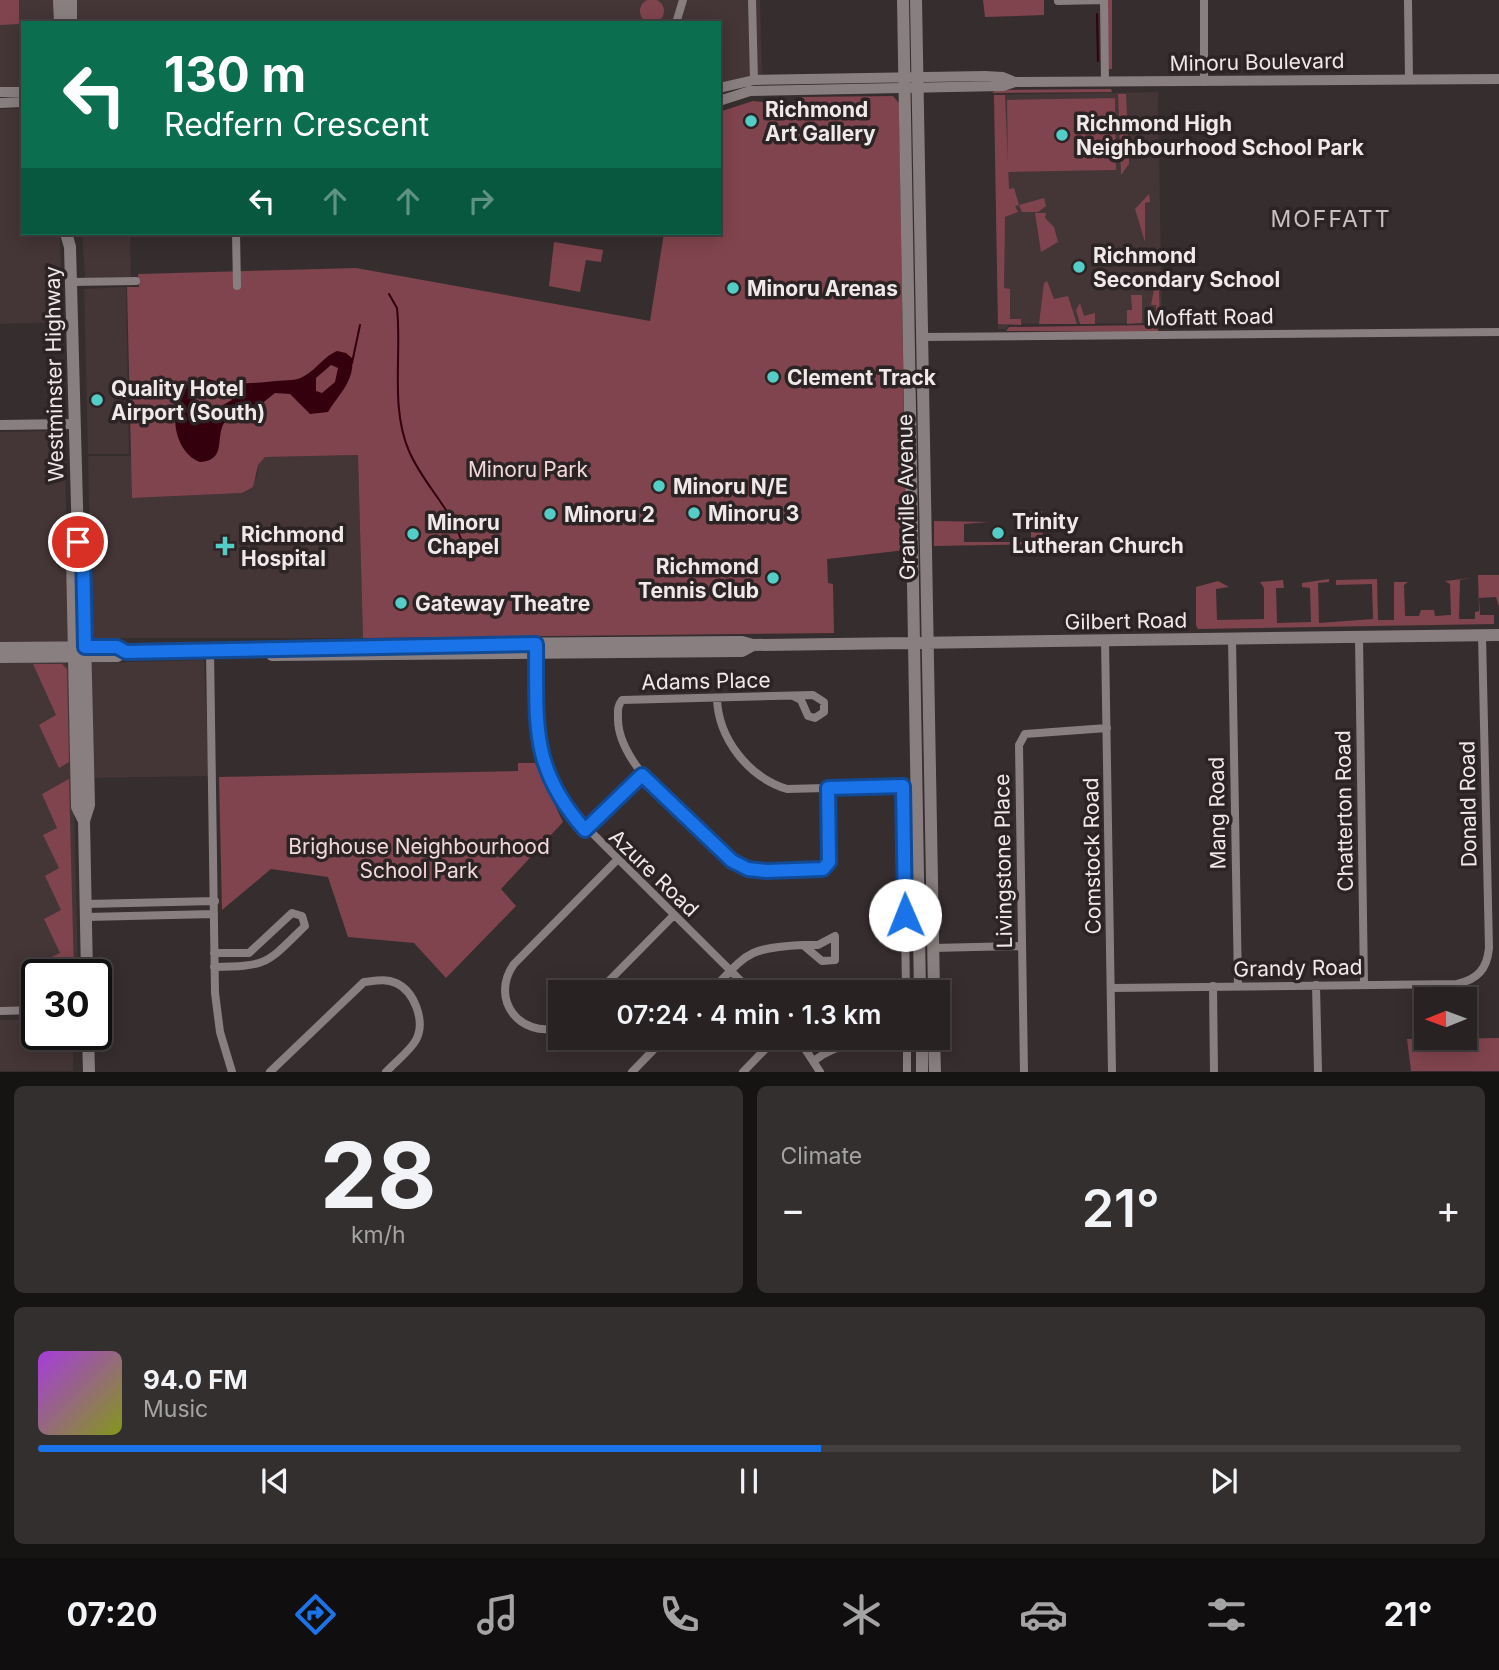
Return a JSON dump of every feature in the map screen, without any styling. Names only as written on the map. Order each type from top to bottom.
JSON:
[{"type":"main road","points":[[59,0],[60,21]]},
{"type":"main road","points":[[71,0],[71,21]]},
{"type":"main road","name":"Granville Avenue","points":[[903,0],[911,83],[922,337],[920,980]]},
{"type":"main road","name":"Granville Avenue","points":[[916,0],[911,83],[921,643],[934,980]]},
{"type":"main road","name":"Westminster Highway","points":[[67,235],[70,247],[78,542],[83,552],[77,807],[84,821],[87,959]]},
{"type":"main road","name":"Westminster Highway","points":[[70,247],[75,235]]},
{"type":"main road","name":"Gilbert Road","points":[[0,657],[117,647],[126,652],[265,650],[271,647],[536,648],[742,642],[753,645],[1499,635]]},
{"type":"main road","name":"Gilbert Road","points":[[0,648],[80,652]]},
{"type":"main road","points":[[88,1050],[89,1072]]},
{"type":"main road","points":[[922,1072],[926,1050]]},
{"type":"main road","points":[[930,1050],[935,1072]]},
{"type":"street","points":[[677,21],[683,0]]},
{"type":"street","points":[[752,0],[754,80]]},
{"type":"street","points":[[1058,1],[1104,0],[1105,82]]},
{"type":"street","points":[[1203,0],[1204,82]]},
{"type":"street","points":[[1408,0],[1409,80]]},
{"type":"street","name":"Minoru Boulevard","points":[[721,88],[754,80],[1003,86],[1015,82],[1499,79]]},
{"type":"street","name":"Minoru Boulevard","points":[[721,100],[750,91],[911,83]]},
{"type":"street","points":[[0,92],[21,92]]},
{"type":"street","points":[[0,103],[21,103]]},
{"type":"street","points":[[236,235],[237,286]]},
{"type":"street","points":[[71,282],[136,281]]},
{"type":"street","name":"Moffatt Road","points":[[922,337],[1499,332]]},
{"type":"street","points":[[0,425],[74,424]]},
{"type":"street","name":"Donald Road","points":[[1482,635],[1489,947],[1482,971]]},
{"type":"street","name":"Chatterton Road","points":[[1359,637],[1364,984]]},
{"type":"street","name":"Mang Road","points":[[1232,639],[1238,986]]},
{"type":"street","name":"Comstock Road","points":[[1105,640],[1112,1072]]},
{"type":"street","name":"Azure Road","points":[[536,648],[542,758],[562,803],[616,861],[739,980]]},
{"type":"street","points":[[210,651],[214,967],[217,1016],[232,1072]]},
{"type":"street","name":"Adams Place","points":[[642,775],[621,743],[620,701],[793,696]]},
{"type":"street","points":[[717,698],[723,733],[737,753],[762,776],[787,789],[903,786],[906,980]]},
{"type":"street","name":"Livingstone Place","points":[[1024,1072],[1021,739],[1026,734],[1107,728]]},
{"type":"street","points":[[585,830],[642,775],[732,861],[748,869],[817,870],[828,866],[828,788]]},
{"type":"street","points":[[548,1029],[540,1030],[517,1020],[506,1002],[506,978],[514,964],[616,861]]},
{"type":"street","points":[[86,910],[215,901]]},
{"type":"street","points":[[86,910],[214,914]]},
{"type":"street","points":[[214,953],[249,953],[292,913],[302,916],[305,926],[271,959],[256,967],[214,967]]},
{"type":"street","points":[[610,980],[673,916]]},
{"type":"street","points":[[721,980],[741,958],[757,949],[803,945]]},
{"type":"street","points":[[933,948],[1022,946]]},
{"type":"street","name":"Grandy Road","points":[[1111,988],[1457,984],[1470,981],[1482,971]]},
{"type":"street","points":[[270,1072],[364,982],[383,979],[397,983],[406,990],[416,1004],[419,1019],[417,1039],[386,1072]]},
{"type":"street","points":[[1316,985],[1318,1072]]},
{"type":"street","points":[[1213,986],[1214,1072]]},
{"type":"street","points":[[0,1011],[21,1010]]},
{"type":"street","points":[[632,1072],[653,1050]]},
{"type":"street","points":[[743,1072],[764,1050]]},
{"type":"street","points":[[807,1050],[820,1072]]},
{"type":"street","points":[[815,1060],[828,1050]]},
{"type":"street","points":[[907,1050],[907,1072]]},
{"type":"shaded area","points":[[0,0],[54,0],[55,21],[21,21],[21,87],[0,87]]},
{"type":"shaded area","points":[[74,0],[760,0],[762,76],[721,85],[721,21],[75,21]]},
{"type":"shaded area","name":"Richmond Secondary School","points":[[1158,92],[1162,323],[1009,324],[1006,329],[998,329],[994,95]]},
{"type":"shaded area","points":[[21,108],[21,235],[60,235],[62,322],[0,324],[0,109]]},
{"type":"shaded area","points":[[82,235],[130,235],[131,277],[85,278]]},
{"type":"shaded area","points":[[126,287],[129,454],[88,454],[84,289]]},
{"type":"shaded area","points":[[337,351],[346,353],[352,358],[352,366],[345,387],[328,412],[310,414],[290,394],[275,393],[251,412],[224,423],[219,448],[214,457],[200,462],[182,447],[175,423],[176,410],[185,388],[194,380],[202,378],[242,384],[292,380],[311,372]],"holes":[[[331,365],[338,368],[335,382],[322,393],[316,391],[316,378]],[[209,390],[230,394],[232,400],[205,415],[197,410],[195,399]]]},
{"type":"shaded area","points":[[56,431],[65,440],[68,642],[0,644],[0,432]]},
{"type":"shaded area","name":"Richmond Hospital","points":[[358,455],[363,638],[94,638],[88,456],[131,456],[133,498],[242,493],[257,476],[258,465],[265,457]]},
{"type":"shaded area","points":[[204,660],[209,776],[92,778],[92,663]]},
{"type":"shaded area","points":[[0,662],[65,662],[71,669],[78,959],[21,959],[21,1006],[0,1007]]},
{"type":"shaded area","points":[[21,1019],[21,1050],[73,1050],[73,1071],[0,1071],[0,1020]]},
{"type":"green space","points":[[0,0],[19,0],[19,24],[0,25]]},
{"type":"green space","points":[[647,0],[657,0],[663,6],[663,16],[658,21],[646,21],[641,16],[641,6]]},
{"type":"green space","points":[[983,0],[1044,0],[1044,15],[985,17]]},
{"type":"green space","points":[[1107,0],[1112,0],[1112,69],[1108,69]]},
{"type":"green space","points":[[1111,89],[1112,92],[992,93],[996,90]]},
{"type":"green space","points":[[1118,94],[1126,94],[1129,164],[1121,175]]},
{"type":"green space","points":[[994,95],[1005,95],[1009,189],[1014,188],[1019,205],[1015,206],[1018,212],[1005,217],[1004,288],[1010,289],[1010,319],[1021,319],[1021,325],[998,324]]},
{"type":"green space","name":"Minoru Park","points":[[893,96],[899,103],[906,550],[827,559],[828,583],[833,584],[834,633],[363,638],[358,455],[265,457],[258,465],[253,487],[242,493],[132,498],[127,287],[139,287],[138,274],[356,268],[650,321],[664,235],[721,235],[721,111],[753,101],[787,105],[802,97]]},
{"type":"green space","name":"Richmond High Neighbourhood School Park","points":[[1115,98],[1116,170],[1008,172],[1007,100]]},
{"type":"green space","points":[[1149,194],[1150,202],[1145,203],[1145,242],[1135,209]]},
{"type":"green space","points":[[1044,198],[1046,206],[1038,212],[1022,212],[1019,205]]},
{"type":"green space","points":[[1035,213],[1046,213],[1045,218],[1054,227],[1058,242],[1041,252]]},
{"type":"green space","points":[[554,242],[603,250],[601,262],[586,260],[580,292],[549,286]]},
{"type":"green space","points":[[1047,281],[1054,299],[1068,296],[1077,324],[1039,324],[1044,283]]},
{"type":"green space","points":[[1154,289],[1159,289],[1160,323],[1150,323],[1150,318],[1156,317],[1156,305],[1151,305]]},
{"type":"green space","points":[[1131,295],[1142,295],[1142,323],[1127,324],[1127,310],[1132,310]]},
{"type":"green space","points":[[1080,303],[1084,316],[1095,313],[1095,324],[1080,324],[1076,310]]},
{"type":"green space","points":[[1152,325],[1158,328],[1158,332],[1006,331],[1009,327]]},
{"type":"green space","points":[[1031,511],[1042,511],[1043,544],[934,546],[934,521],[989,522],[964,524],[964,542],[1031,542]]},
{"type":"green space","points":[[1478,575],[1499,575],[1499,607],[1496,597],[1479,598],[1480,615],[1494,615],[1494,624],[1198,629],[1196,625],[1196,587],[1218,581],[1229,587],[1216,589],[1217,620],[1264,619],[1264,588],[1260,582],[1283,580],[1284,588],[1276,588],[1277,623],[1311,622],[1310,588],[1302,587],[1302,583],[1329,579],[1329,582],[1318,583],[1319,623],[1373,619],[1372,584],[1336,585],[1336,580],[1377,579],[1378,620],[1394,620],[1394,582],[1408,582],[1404,585],[1405,616],[1419,616],[1421,610],[1434,610],[1435,616],[1451,615],[1450,584],[1445,581],[1471,578],[1460,580],[1459,619],[1475,619],[1475,612],[1479,611]]},
{"type":"green space","points":[[33,664],[62,664],[67,669],[69,762],[59,768],[39,725],[56,715]]},
{"type":"green space","name":"Brighouse Neighbourhood School Park","points":[[518,763],[535,763],[563,822],[501,889],[516,906],[446,978],[414,943],[348,937],[328,877],[271,869],[222,910],[219,777],[518,771]]},
{"type":"green space","points":[[69,779],[74,959],[47,959],[60,953],[44,919],[61,910],[45,876],[59,868],[43,835],[57,828],[42,794]]},
{"type":"green space","points":[[1477,1038],[1499,1038],[1499,1071],[1411,1071],[1407,1039],[1414,1039],[1414,1050],[1477,1050]]},
{"type":"waterway","points":[[1097,14],[1098,61]]},
{"type":"waterway","points":[[389,294],[397,308],[398,399],[403,434],[415,464],[455,526],[465,554]]},
{"type":"waterway","points":[[352,363],[360,325]]},
{"type":"place","name":"Richmond Art Gallery","points":[[751,121]]},
{"type":"place","name":"Richmond High Neighbourhood School Park","points":[[1062,135]]},
{"type":"place","name":"Richmond Secondary School","points":[[1079,267]]},
{"type":"place","name":"Minoru Arenas","points":[[733,288]]},
{"type":"place","name":"Clement Track","points":[[773,377]]},
{"type":"place","name":"Quality Hotel Airport (South)","points":[[97,400]]},
{"type":"place","name":"Minoru N/E","points":[[659,486]]},
{"type":"place","name":"Minoru 3","points":[[694,513]]},
{"type":"place","name":"Minoru 2","points":[[550,514]]},
{"type":"place","name":"Trinity Lutheran Church","points":[[998,533]]},
{"type":"place","name":"Minoru Chapel","points":[[413,534]]},
{"type":"place","name":"Richmond Hospital","points":[[225,546]]},
{"type":"place","name":"Richmond Tennis Club","points":[[773,578]]},
{"type":"place","name":"Gateway Theatre","points":[[401,603]]},
{"type":"district","name":"MOFFATT","points":[[1331,219]]},
{"type":"route","points":[[78,542],[83,552],[85,647],[117,647],[126,652],[371,645],[536,644],[537,718],[542,758],[547,776],[562,803],[585,830],[642,775],[732,861],[748,869],[817,870],[828,866],[829,862],[828,788],[903,786],[905,915]]}]
